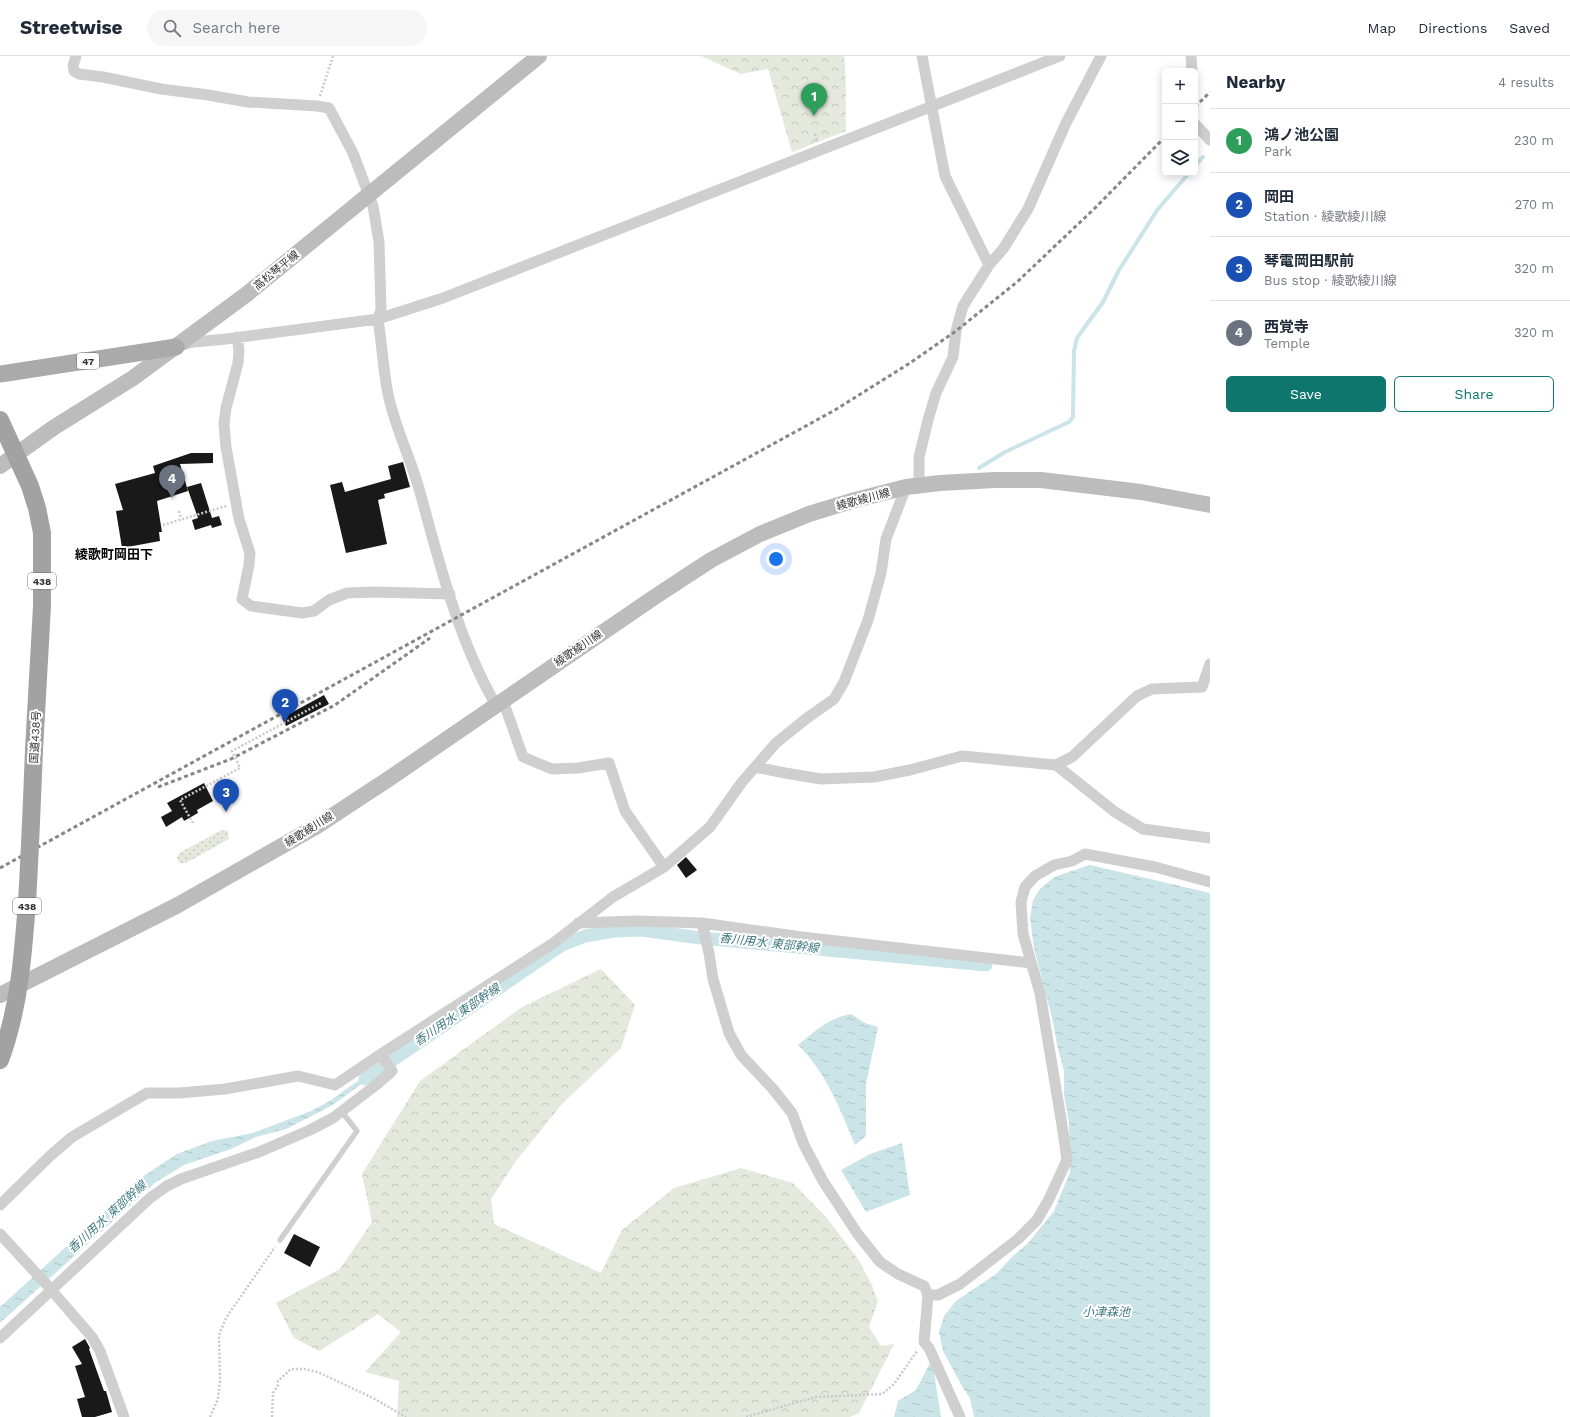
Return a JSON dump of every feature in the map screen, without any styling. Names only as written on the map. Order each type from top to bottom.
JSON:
[{"type":"highway","name":"国道438号","points":[[0,420],[17,454],[37,508],[42,533],[42,606],[23,962],[12,1021],[0,1060]]},
{"type":"main road","name":"高松琴平線","points":[[0,466],[53,428],[133,378],[247,294],[539,56]]},
{"type":"main road","name":"47","points":[[0,374],[176,347]]},
{"type":"main road","name":"綾歌綾川線","points":[[0,995],[178,905],[317,826],[711,560],[760,534],[809,514],[855,500],[913,486],[995,480],[1041,480],[1141,492],[1210,505]]},
{"type":"street","points":[[76,56],[74,72],[78,74],[103,77],[161,89],[248,102],[329,108],[354,153],[373,206],[379,242],[381,309],[378,319],[390,400],[395,419],[420,490],[436,554],[473,657],[499,703],[506,709],[523,757],[552,769],[578,768],[609,763],[625,811],[664,867]]},
{"type":"street","points":[[922,56],[945,176],[989,265]]},
{"type":"street","points":[[176,347],[194,342],[237,338],[378,319],[443,298],[924,108],[931,107],[1060,56]]},
{"type":"street","points":[[0,1205],[50,1156],[72,1137],[147,1093],[179,1093],[224,1089],[298,1076],[335,1086],[386,1060],[552,944],[613,897],[664,867],[710,827],[742,782],[776,743],[834,699],[844,682],[868,620],[881,573],[886,539],[913,486],[928,420],[936,393],[953,357],[956,331],[963,306],[989,265],[1003,249],[1028,209],[1066,122],[1101,56]]},
{"type":"street","points":[[1191,56],[1192,68]]},
{"type":"street","points":[[1198,127],[1210,140]]},
{"type":"street","points":[[237,338],[239,350],[238,363],[226,408],[224,424],[226,447],[238,519],[250,554],[242,600],[251,606],[314,612],[329,600],[347,593],[375,592],[450,594]]},
{"type":"street","points":[[756,766],[785,774],[821,779],[874,777],[910,770],[962,756],[1056,765],[1072,757],[1138,696],[1152,689],[1202,687],[1210,664]]},
{"type":"street","points":[[1056,765],[1115,812],[1143,829],[1210,838]]},
{"type":"street","points":[[928,1295],[938,1294],[960,1284],[1018,1239],[1037,1220],[1048,1201],[1067,1160],[1040,993],[1023,934],[1022,902],[1025,887],[1035,876],[1054,865],[1072,861],[1085,854],[1155,867],[1210,882]]},
{"type":"street","points":[[578,923],[638,920],[702,923],[802,937],[1031,963]]},
{"type":"street","points":[[702,923],[709,953],[712,979],[729,1033],[741,1055],[773,1089],[792,1113],[804,1145],[823,1182],[857,1233],[880,1262],[898,1274],[924,1286],[928,1295],[924,1342],[929,1348],[960,1417]]},
{"type":"street","points":[[0,1338],[50,1288],[150,1198],[180,1179],[259,1152],[310,1130],[342,1112],[392,1070],[386,1060]]},
{"type":"street","points":[[0,1234],[50,1288],[92,1337],[97,1346],[124,1417]]},
{"type":"lane","points":[[280,1240],[357,1131],[342,1112]]},
{"type":"path","points":[[317,106],[332,56]]},
{"type":"path","points":[[163,525],[236,502]]},
{"type":"path","points":[[179,511],[181,519]]},
{"type":"path","points":[[193,823],[180,800],[240,768],[232,751],[321,703]]},
{"type":"path","points":[[210,1417],[218,1399],[220,1381],[219,1336],[226,1318],[280,1240]]},
{"type":"path","points":[[746,1417],[816,1397],[882,1394],[894,1384],[924,1342]]},
{"type":"path","points":[[272,1417],[273,1393],[278,1385],[278,1381],[291,1369],[305,1369],[320,1373],[373,1398],[406,1417]]},
{"type":"green space","points":[[701,56],[844,56],[846,84],[846,131],[792,152],[768,69],[741,74]]},
{"type":"green space","points":[[222,830],[228,831],[229,839],[186,863],[179,863],[177,857],[179,853]]},
{"type":"green space","points":[[601,969],[635,1005],[621,1048],[562,1104],[516,1161],[491,1199],[494,1224],[601,1273],[622,1230],[674,1188],[741,1168],[793,1183],[827,1218],[858,1259],[871,1283],[878,1301],[869,1327],[881,1346],[894,1344],[859,1413],[850,1417],[397,1417],[399,1381],[365,1372],[401,1332],[378,1314],[319,1351],[294,1338],[276,1303],[340,1269],[372,1222],[362,1174],[420,1081],[522,1007]]},
{"type":"water","name":"小津森池","points":[[1090,865],[1210,893],[1210,1417],[974,1417],[970,1398],[943,1351],[939,1332],[944,1316],[956,1301],[996,1274],[1029,1242],[1054,1211],[1070,1172],[1069,1123],[1064,1095],[1064,1071],[1034,948],[1030,918],[1033,900],[1040,889],[1054,877]]},
{"type":"water","points":[[851,1014],[865,1023],[878,1027],[866,1084],[866,1136],[855,1145],[838,1105],[824,1079],[817,1067],[798,1045],[816,1030],[829,1022]]},
{"type":"water","points":[[378,1067],[381,1070],[331,1106],[286,1129],[256,1137],[231,1149],[184,1165],[156,1182],[0,1323],[0,1307],[145,1175],[177,1154],[212,1141],[253,1133],[311,1111],[328,1102]]},
{"type":"water","points":[[902,1143],[910,1195],[866,1212],[841,1170],[870,1154]]},
{"type":"water","points":[[932,1359],[941,1417],[894,1417],[898,1401],[916,1390]]},
{"type":"building","points":[[191,453],[213,453],[213,463],[180,464],[188,491],[157,501],[162,532],[159,532],[160,541],[122,548],[116,511],[123,510],[115,484],[155,473],[153,466]]},
{"type":"building","points":[[403,462],[410,487],[384,494],[385,498],[378,500],[387,544],[346,553],[330,485],[342,482],[345,492],[391,479],[388,466]]},
{"type":"building","points":[[201,483],[212,518],[219,516],[222,525],[212,528],[211,525],[195,530],[192,520],[198,518],[187,487]]},
{"type":"building","points":[[324,695],[329,704],[286,726],[282,718]]},
{"type":"building","points":[[204,783],[213,801],[197,810],[198,813],[184,821],[182,817],[166,827],[161,817],[172,811],[167,803]]},
{"type":"building","points":[[686,857],[697,870],[686,878],[677,865]]},
{"type":"building","points":[[294,1234],[320,1247],[310,1267],[284,1253]]},
{"type":"building","points":[[85,1339],[90,1348],[89,1349],[104,1391],[106,1391],[112,1412],[95,1417],[82,1417],[77,1399],[85,1397],[75,1366],[82,1364],[72,1347]]},
{"type":"waterway","points":[[1198,163],[1203,157]]},
{"type":"waterway","points":[[979,468],[1005,452],[1069,422],[1073,417],[1074,351],[1077,338],[1103,302],[1119,270],[1158,209],[1186,176]]},
{"type":"waterway","name":"香川用水 東部幹線","points":[[365,1079],[562,945],[585,936],[614,931],[641,930],[701,938],[986,965]]},
{"type":"railway","points":[[1198,104],[1210,92]]},
{"type":"railway","points":[[0,868],[835,410],[910,363],[956,331],[1017,282],[1094,209],[1162,140]]},
{"type":"railway","points":[[158,787],[231,759],[335,705],[430,638]]},
{"type":"place","name":"鴻ノ池公園","points":[[814,116]]},
{"type":"place","name":"西覚寺","points":[[172,498]]},
{"type":"place","name":"岡田","points":[[285,722]]},
{"type":"place","name":"琴電岡田駅前","points":[[226,812]]},
{"type":"district","name":"綾歌町岡田下","points":[[114,554]]}]
